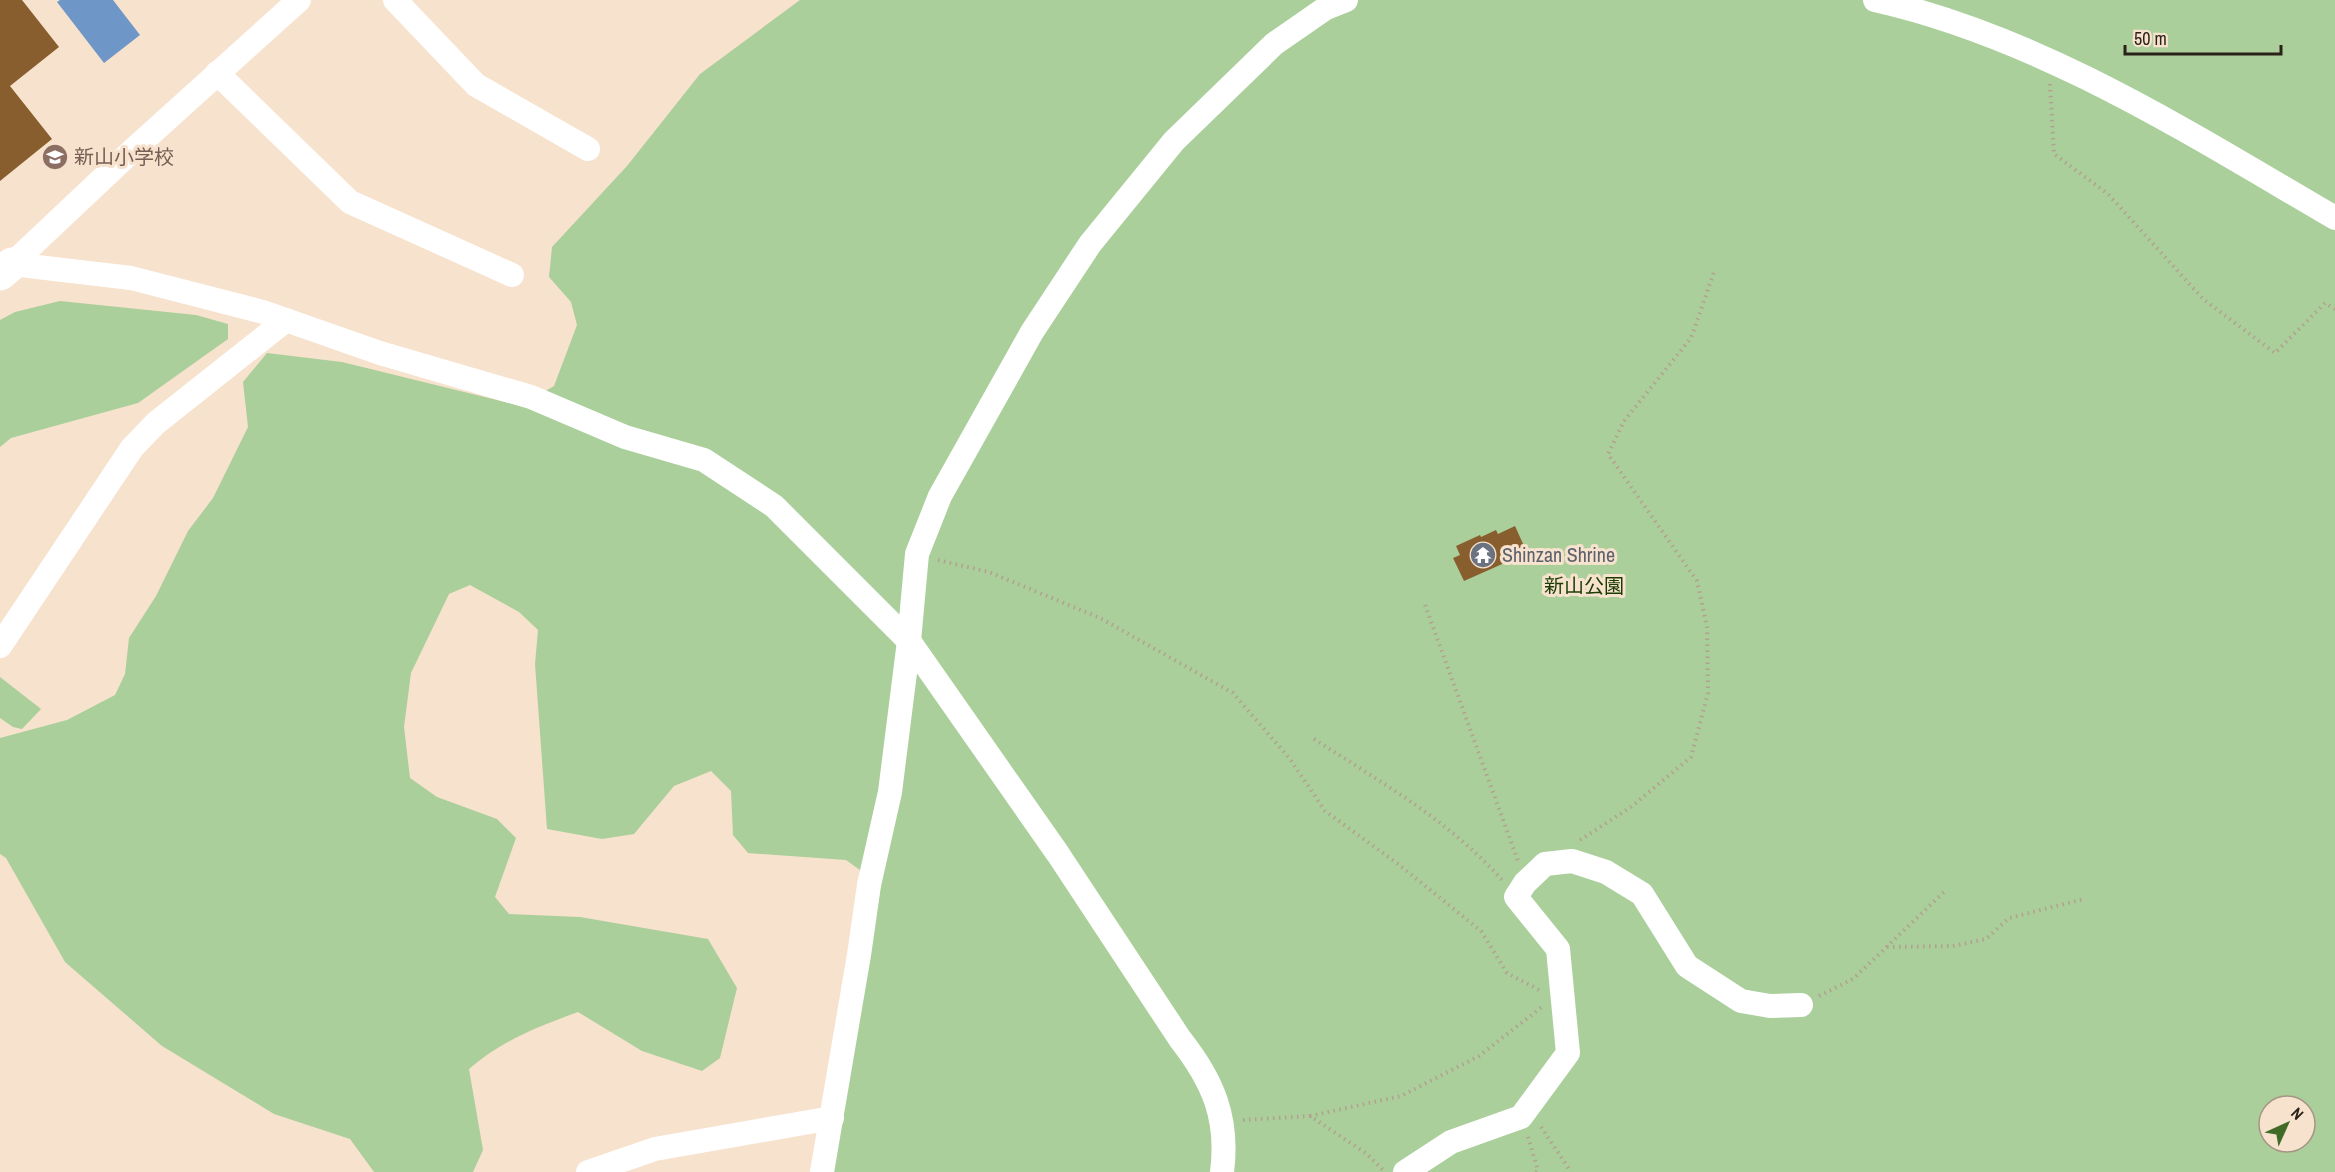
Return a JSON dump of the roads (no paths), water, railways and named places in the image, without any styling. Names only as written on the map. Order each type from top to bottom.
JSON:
[{"type":"street","points":[[6,269],[134,149],[299,0]]},
{"type":"street","points":[[395,0],[476,85],[588,149]]},
{"type":"street","points":[[822,1172],[869,885],[890,792],[909,641],[917,554],[940,496],[1032,332],[1090,244],[1174,141],[1274,44],[1326,8],[1346,0]]},
{"type":"street","points":[[1875,0],[1909,8],[1988,34],[2088,79],[2225,154],[2335,218]]},
{"type":"street","points":[[217,73],[350,202],[512,274]]},
{"type":"street","points":[[6,269],[131,278],[263,312],[380,353],[531,397],[626,437],[704,460],[774,506],[909,641],[1058,854],[1180,1039],[1202,1066],[1222,1117],[1222,1172]]},
{"type":"street","points":[[0,646],[132,448],[156,423],[286,320]]},
{"type":"street","points":[[1405,1172],[1451,1142],[1521,1117],[1568,1053],[1558,994],[1558,949],[1521,890],[1545,864],[1572,861],[1606,873],[1642,894],[1687,966],[1741,1001],[1770,1006],[1801,1005]]},
{"type":"street","points":[[588,1172],[656,1149],[832,1118]]},
{"type":"water","points":[[60,0],[113,0],[140,35],[104,63],[57,2]]},
{"type":"place","name":"新山小学校","points":[[55,157]]},
{"type":"place","name":"Shinzan Shrine","points":[[1483,555]]},
{"type":"park label","name":"新山公園","points":[[1584,586]]}]
